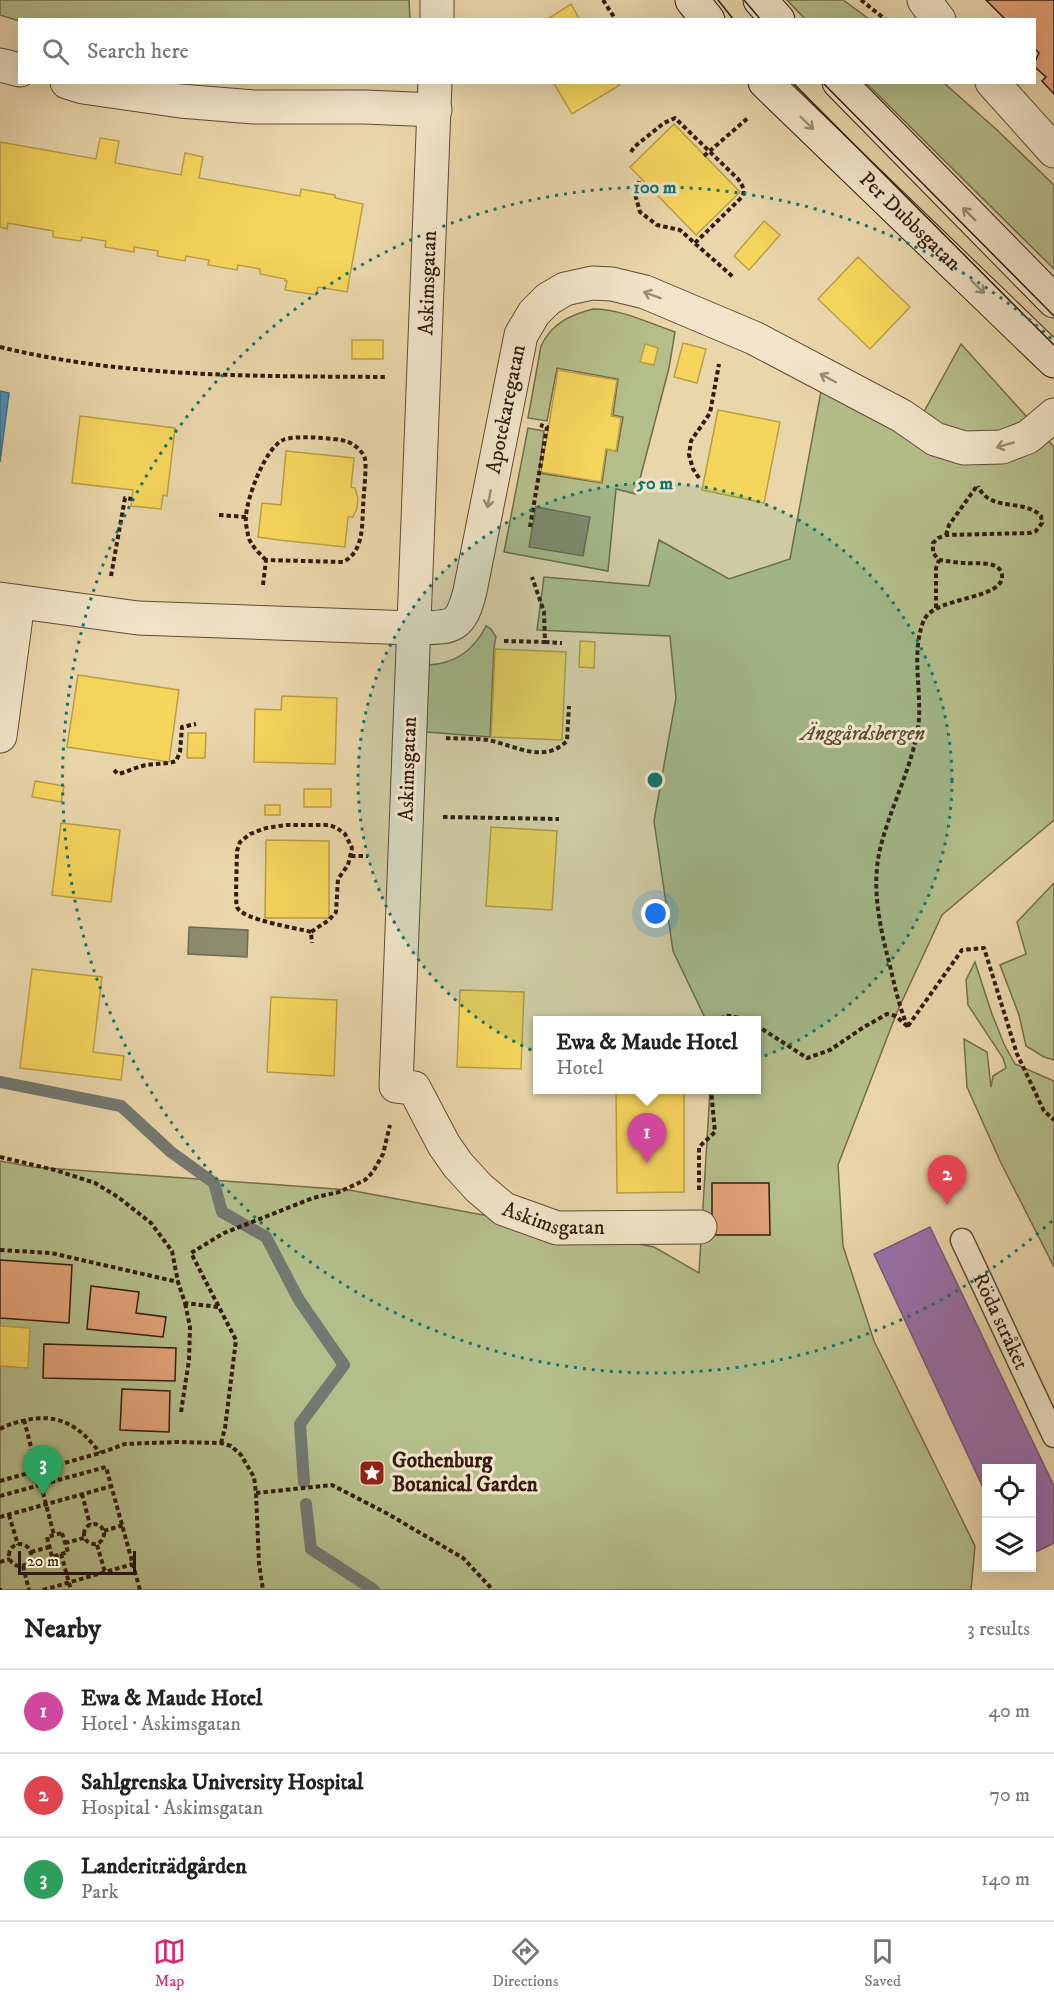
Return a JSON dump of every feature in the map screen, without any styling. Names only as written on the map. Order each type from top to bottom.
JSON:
[{"type":"street","points":[[437,0],[437,18]]},
{"type":"street","points":[[692,0],[706,18]]},
{"type":"street","points":[[760,0],[776,18]]},
{"type":"street","points":[[924,0],[938,18]]},
{"type":"street","points":[[0,65],[18,70]]},
{"type":"street","points":[[73,84],[180,101],[254,106],[365,106],[435,96]]},
{"type":"street","name":"Per Dubbsgatan","points":[[767,84],[1054,361]]},
{"type":"street","points":[[841,84],[1054,301]]},
{"type":"street","points":[[994,84],[1054,151]]},
{"type":"street","name":"Askimsgatan","points":[[435,96],[396,1086],[414,1088],[444,1145],[458,1165],[479,1188],[504,1209],[557,1228],[700,1227]]},
{"type":"street","name":"Apotekaregatan","points":[[9,600],[138,618],[413,628],[439,628],[453,624],[464,613],[487,510],[521,335],[534,313],[548,299],[565,289],[592,283],[612,284],[645,292],[754,338],[902,416],[935,440],[964,448],[1002,447],[1028,437],[1054,415]]},
{"type":"street","points":[[0,736],[9,600]]},
{"type":"lane","name":"Röda stråket","points":[[962,1240],[1054,1436]]},
{"type":"path","points":[[603,0],[615,18]]},
{"type":"path","points":[[861,0],[884,18]]},
{"type":"path","points":[[704,156],[750,116]]},
{"type":"path","points":[[631,152],[664,123],[675,118],[738,179],[744,193],[695,243]]},
{"type":"path","points":[[639,181],[635,194],[640,212],[657,225],[680,230],[733,277]]},
{"type":"path","points":[[0,347],[61,360],[219,375],[396,377]]},
{"type":"path","points":[[699,478],[693,469],[690,455],[691,441],[710,413],[721,356]]},
{"type":"path","points":[[530,527],[547,427],[531,423]]},
{"type":"path","points":[[295,437],[346,441],[358,448],[365,459],[362,533],[358,546],[348,559],[343,562],[266,560],[248,537],[246,517],[263,464],[274,446],[282,440],[295,437]]},
{"type":"path","points":[[908,1027],[900,1008],[881,931],[877,871],[880,849],[908,772],[918,726],[917,659],[922,630],[925,618],[936,608],[992,591],[1000,583],[1002,576],[1001,571],[985,563],[939,560],[933,553],[933,543],[946,535],[1030,533],[1042,523],[1041,516],[1032,508],[1001,504],[989,499],[980,490],[975,480],[974,468],[982,449]]},
{"type":"path","points":[[946,535],[949,525],[978,486]]},
{"type":"path","points":[[110,586],[125,498],[132,499]]},
{"type":"path","points":[[219,515],[246,517]]},
{"type":"path","points":[[262,588],[266,560]]},
{"type":"path","points":[[936,608],[936,568],[939,560]]},
{"type":"path","points":[[532,578],[544,612],[545,642]]},
{"type":"path","points":[[504,641],[562,643]]},
{"type":"path","points":[[409,736],[487,740],[534,753],[543,753],[559,749],[567,741],[569,706]]},
{"type":"path","points":[[114,770],[118,774],[130,772],[138,766],[167,764],[176,761],[180,752],[182,728],[196,724]]},
{"type":"path","points":[[432,816],[559,819]]},
{"type":"path","points":[[286,825],[329,825],[338,828],[350,840],[351,856],[345,871],[338,879],[336,912],[329,920],[311,932],[255,919],[243,914],[237,907],[237,851],[240,842],[250,834],[266,828],[286,825]]},
{"type":"path","points":[[351,856],[375,856]]},
{"type":"path","points":[[311,932],[312,943]]},
{"type":"path","points":[[908,1027],[962,950],[984,948],[1017,1054],[1044,1111],[1054,1120]]},
{"type":"path","points":[[761,1028],[807,1058],[830,1050],[887,1014],[896,1016],[908,1027]]},
{"type":"path","points":[[221,1443],[236,1340],[191,1253],[224,1233],[257,1219],[313,1198],[339,1192],[365,1180],[373,1172],[383,1154],[391,1122],[396,1086]]},
{"type":"path","points":[[699,1147],[715,1132],[711,1094]]},
{"type":"path","points":[[0,1157],[55,1170],[95,1183],[118,1197],[151,1223],[171,1251],[190,1327],[189,1360],[181,1412]]},
{"type":"path","points":[[0,1250],[51,1253],[178,1282]]},
{"type":"path","points":[[185,1304],[219,1307]]},
{"type":"path","points":[[0,1430],[24,1420],[45,1417],[70,1424],[88,1438],[100,1453]]},
{"type":"path","points":[[24,1420],[54,1535]]},
{"type":"path","points":[[0,1481],[125,1444],[177,1442],[221,1443],[231,1446],[241,1455],[254,1477],[259,1564],[263,1590]]},
{"type":"path","points":[[0,1496],[106,1467],[140,1590]]},
{"type":"path","points":[[256,1493],[333,1485],[463,1558],[493,1590]]},
{"type":"path","points":[[0,1517],[112,1486]]},
{"type":"path","points":[[82,1494],[90,1525]]},
{"type":"path","points":[[9,1515],[18,1545]]},
{"type":"path","points":[[90,1525],[100,1525],[104,1531],[102,1541],[97,1545],[89,1544],[84,1538],[84,1530],[90,1525]]},
{"type":"path","points":[[104,1531],[123,1525]]},
{"type":"path","points":[[62,1533],[68,1552],[52,1557],[47,1537],[54,1535],[62,1533]]},
{"type":"path","points":[[65,1543],[84,1538]]},
{"type":"path","points":[[18,1545],[25,1545],[31,1552],[29,1562],[22,1566],[15,1566],[10,1559],[11,1549],[18,1545]]},
{"type":"path","points":[[97,1545],[105,1572]]},
{"type":"path","points":[[31,1552],[50,1546]]},
{"type":"path","points":[[61,1554],[71,1590]]},
{"type":"path","points":[[0,1562],[10,1559]]},
{"type":"path","points":[[43,1590],[133,1564]]},
{"type":"path","points":[[22,1566],[29,1590]]},
{"type":"green space","points":[[0,0],[409,0],[410,18],[18,18],[18,21],[0,15]]},
{"type":"green space","points":[[787,0],[843,0],[868,18],[804,18]]},
{"type":"green space","points":[[867,84],[945,84],[1054,185],[1054,269]]},
{"type":"green space","points":[[593,309],[624,314],[675,332],[669,368],[636,494],[616,489],[608,571],[504,552],[528,428],[544,431],[539,473],[602,483],[607,449],[617,451],[623,417],[613,415],[618,379],[557,368],[547,421],[528,418],[541,346],[545,338],[563,321]]},
{"type":"green space","name":"Änggårdsbergen","points":[[961,344],[1054,447],[1054,820],[942,915],[897,1012],[838,1165],[843,1246],[874,1341],[975,1546],[971,1590],[0,1590],[0,1161],[33,1167],[349,1190],[654,1247],[699,1273],[710,1094],[761,1094],[761,1016],[704,1016],[673,951],[654,821],[676,698],[670,636],[537,630],[544,577],[649,586],[659,540],[729,579],[790,559],[821,391],[915,428]]},
{"type":"green space","points":[[486,626],[496,637],[490,737],[426,732],[428,665],[447,662],[463,654],[476,642]]},
{"type":"green space","points":[[1054,883],[1054,1060],[1026,1046],[1019,1015],[1000,965],[1026,954],[1017,922]]},
{"type":"green space","points":[[975,962],[992,1014],[1015,1064],[1054,1081],[1054,1267],[1001,1163],[967,1087],[964,1039],[987,1052],[991,1087],[993,1076],[1006,1068],[1003,1058],[968,1005],[966,980]]},
{"type":"building: Homes","points":[[571,4],[579,18],[549,18]]},
{"type":"building: Homes","points":[[554,84],[620,84],[620,85],[572,114]]},
{"type":"building: Homes","points":[[674,124],[740,192],[696,235],[630,167]]},
{"type":"building: Homes","points":[[100,138],[119,141],[115,163],[181,175],[185,153],[203,157],[199,178],[300,196],[301,189],[335,195],[335,198],[363,204],[347,292],[318,287],[316,295],[285,290],[287,281],[285,279],[260,274],[260,269],[238,265],[237,270],[208,265],[209,260],[186,256],[185,261],[157,256],[158,251],[134,247],[134,252],[105,247],[106,241],[82,237],[81,241],[53,237],[53,231],[8,223],[7,229],[0,227],[0,142],[96,159]]},
{"type":"building: Homes","points":[[764,221],[780,235],[749,270],[734,256]]},
{"type":"building: Homes","points":[[858,257],[910,307],[870,349],[818,299]]},
{"type":"building: Homes","points":[[352,340],[383,340],[383,359],[352,359]]},
{"type":"building: Homes","points":[[683,343],[706,349],[697,383],[674,377]]},
{"type":"building: Homes","points":[[645,344],[658,348],[654,365],[640,362]]},
{"type":"building: Homes","points":[[558,370],[617,380],[611,416],[621,418],[616,451],[606,449],[601,482],[541,472]]},
{"type":"building: Homes","points":[[718,410],[780,422],[764,503],[702,490]]},
{"type":"building: Homes","points":[[80,416],[175,428],[167,496],[163,495],[161,509],[131,506],[133,490],[72,483]]},
{"type":"building: Homes","points":[[286,451],[354,458],[351,487],[355,488],[358,498],[357,508],[353,517],[348,517],[345,547],[258,537],[262,503],[281,505]]},
{"type":"building: Homes","points":[[580,641],[595,642],[594,668],[579,667]]},
{"type":"building: Homes","points":[[495,649],[566,652],[562,740],[491,737]]},
{"type":"building: Homes","points":[[78,675],[179,690],[169,762],[67,747]]},
{"type":"building: Homes","points":[[282,696],[337,698],[335,764],[254,762],[255,709],[281,710]]},
{"type":"building: Homes","points":[[188,733],[206,733],[205,758],[187,758]]},
{"type":"building: Homes","points":[[35,781],[64,786],[61,802],[32,797]]},
{"type":"building: Homes","points":[[304,789],[331,789],[331,807],[304,807]]},
{"type":"building: Homes","points":[[265,805],[280,805],[280,815],[265,815]]},
{"type":"building: Homes","points":[[61,823],[120,830],[111,902],[52,895]]},
{"type":"building: Homes","points":[[491,827],[557,831],[552,910],[486,906]]},
{"type":"building: Homes","points":[[266,840],[329,841],[329,918],[265,918]]},
{"type":"building: Homes","points":[[32,969],[102,977],[93,1052],[124,1056],[121,1080],[20,1068]]},
{"type":"building: Homes","points":[[460,990],[524,992],[521,1069],[457,1067]]},
{"type":"building: Homes","points":[[271,997],[337,1000],[334,1076],[267,1072]]},
{"type":"building: Homes","points":[[616,1094],[684,1094],[684,1192],[617,1193]]},
{"type":"building: Homes","points":[[0,1326],[30,1328],[28,1368],[0,1366]]},
{"type":"building: Offices","points":[[930,1227],[1054,1486],[1054,1543],[1036,1552],[1036,1464],[982,1464],[982,1485],[874,1254]]},
{"type":"building: Schools","points":[[0,391],[9,393],[0,462]]},
{"type":"building: Industry","points":[[536,507],[590,517],[583,556],[529,547]]},
{"type":"building: Industry","points":[[189,927],[248,930],[247,957],[188,954]]},
{"type":"building: Other","points":[[986,0],[1054,0],[1054,94],[1042,81],[1046,77],[1036,68],[1039,53],[1036,50],[1036,18],[1004,18]]},
{"type":"building: Other","points":[[712,1183],[769,1183],[770,1235],[712,1235]]},
{"type":"building: Other","points":[[0,1260],[72,1265],[69,1323],[0,1318]]},
{"type":"building: Other","points":[[91,1286],[139,1292],[136,1313],[166,1317],[163,1337],[87,1329]]},
{"type":"building: Other","points":[[44,1344],[176,1348],[175,1381],[43,1378]]},
{"type":"building: Other","points":[[122,1389],[170,1391],[169,1432],[120,1430]]},
{"type":"waterway","points":[[0,1082],[121,1106],[171,1152],[214,1183],[222,1212],[266,1237],[299,1300],[344,1365],[300,1424],[304,1482]]},
{"type":"waterway","points":[[306,1504],[311,1549],[374,1590]]},
{"type":"tram line","points":[[718,0],[732,18]]},
{"type":"tram line","points":[[744,0],[759,18]]},
{"type":"tram line","points":[[794,84],[1054,345]]},
{"type":"tram line","points":[[824,84],[1054,316]]},
{"type":"place","name":"Ewa & Maude Hotel","points":[[647,1163]]},
{"type":"place","name":"Sahlgrenska University Hospital","points":[[947,1205]]},
{"type":"place","name":"Gothenburg Botanical Garden","points":[[372,1473]]},
{"type":"place","name":"Landeriträdgården","points":[[43,1495]]}]
